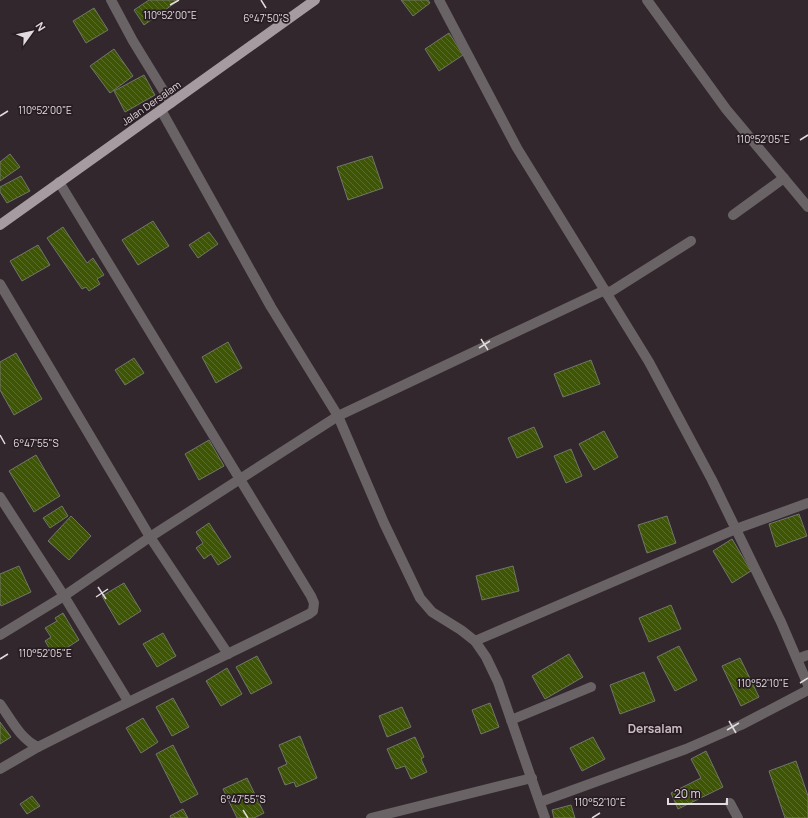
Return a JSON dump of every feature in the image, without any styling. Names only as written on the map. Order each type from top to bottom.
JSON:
[{"type":"main road","name":"Jalan Dersalam","points":[[0,225],[315,0]]},
{"type":"street","points":[[111,0],[133,41],[171,103]]},
{"type":"street","points":[[439,0],[518,148],[649,362],[712,480],[808,685]]},
{"type":"street","points":[[647,0],[726,109],[808,207]]},
{"type":"street","points":[[160,110],[271,307],[338,416],[384,523],[420,598],[432,612],[461,630],[475,641],[486,657],[498,682],[545,818]]},
{"type":"street","points":[[733,215],[784,178]]},
{"type":"street","points":[[0,769],[38,747],[128,701],[228,654],[314,611],[314,603],[311,596],[59,182]]},
{"type":"street","points":[[0,635],[64,596],[150,537],[338,416],[606,292],[691,241]]},
{"type":"street","points":[[0,284],[150,537],[228,654]]},
{"type":"street","points":[[0,497],[64,596],[128,701]]},
{"type":"street","points":[[475,641],[736,529],[808,503]]},
{"type":"street","points":[[797,659],[808,655]]},
{"type":"street","points":[[511,720],[591,687]]},
{"type":"street","points":[[540,802],[686,749],[741,724],[808,690]]},
{"type":"street","points":[[0,704],[23,737],[30,744],[38,747]]},
{"type":"street","points":[[371,818],[532,778]]},
{"type":"street","points":[[730,802],[738,818]]},
{"type":"building","points":[[149,0],[179,0],[144,25],[134,10]]},
{"type":"building","points":[[401,0],[428,0],[430,3],[413,16]]},
{"type":"building","points":[[94,8],[108,30],[86,43],[73,21]]},
{"type":"building","points":[[449,33],[463,55],[439,71],[425,49]]},
{"type":"building","points":[[114,49],[133,76],[110,93],[90,66]]},
{"type":"building","points":[[144,75],[155,95],[125,112],[114,91]]},
{"type":"building","points":[[10,154],[20,167],[0,181],[0,162]]},
{"type":"building","points":[[372,156],[383,188],[348,200],[337,167]]},
{"type":"building","points":[[21,176],[30,191],[7,203],[0,192],[0,187]]},
{"type":"building","points":[[153,221],[169,246],[138,265],[122,240]]},
{"type":"building","points":[[63,227],[87,263],[93,258],[104,275],[97,279],[100,284],[89,291],[86,287],[82,289],[47,238]]},
{"type":"building","points":[[209,232],[218,244],[198,258],[189,245]]},
{"type":"building","points":[[38,245],[50,265],[22,281],[10,261]]},
{"type":"building","points":[[228,342],[242,368],[216,383],[202,357]]},
{"type":"building","points":[[16,353],[42,399],[14,415],[0,390],[0,362]]},
{"type":"building","points":[[134,358],[144,373],[125,385],[115,370]]},
{"type":"building","points":[[591,360],[600,384],[563,397],[554,374]]},
{"type":"building","points":[[534,427],[543,447],[517,458],[508,438]]},
{"type":"building","points":[[604,431],[618,457],[594,470],[579,444]]},
{"type":"building","points":[[209,440],[224,466],[199,480],[185,454]]},
{"type":"building","points":[[571,449],[582,476],[566,483],[554,456]]},
{"type":"building","points":[[36,455],[60,496],[34,512],[9,471]]},
{"type":"building","points":[[62,506],[68,516],[50,528],[43,518]]},
{"type":"building","points":[[799,514],[807,536],[776,547],[769,524]]},
{"type":"building","points":[[71,516],[91,536],[69,560],[48,541]]},
{"type":"building","points":[[667,516],[676,543],[647,553],[638,525]]},
{"type":"building","points":[[209,523],[231,557],[218,565],[211,554],[204,559],[196,548],[203,543],[196,532]]},
{"type":"building","points":[[732,539],[751,571],[732,583],[713,551]]},
{"type":"building","points":[[19,566],[31,592],[1,606],[0,574]]},
{"type":"building","points":[[513,566],[519,591],[482,600],[476,576]]},
{"type":"building","points":[[124,583],[141,611],[119,625],[102,596]]},
{"type":"building","points":[[671,605],[681,629],[649,642],[639,618]]},
{"type":"building","points":[[63,613],[79,640],[54,656],[45,641],[51,637],[45,628],[57,621],[55,618]]},
{"type":"building","points":[[163,633],[176,656],[157,667],[143,644]]},
{"type":"building","points":[[679,646],[697,680],[675,691],[657,657]]},
{"type":"building","points":[[569,654],[583,677],[545,699],[532,676]]},
{"type":"building","points":[[257,656],[272,683],[251,694],[236,667]]},
{"type":"building","points":[[740,658],[759,697],[741,706],[722,666]]},
{"type":"building","points":[[227,668],[242,694],[221,706],[206,681]]},
{"type":"building","points":[[644,672],[655,701],[620,714],[610,685]]},
{"type":"building","points":[[173,698],[189,727],[172,736],[156,707]]},
{"type":"building","points":[[490,703],[499,727],[481,734],[472,710]]},
{"type":"building","points":[[402,707],[411,727],[387,737],[379,716]]},
{"type":"building","points":[[143,718],[158,742],[141,753],[126,728]]},
{"type":"building","points":[[0,722],[11,737],[0,744]]},
{"type":"building","points":[[300,736],[317,778],[296,787],[294,782],[285,785],[278,768],[287,764],[279,745]]},
{"type":"building","points":[[415,737],[424,757],[421,759],[427,772],[411,779],[405,766],[396,769],[387,749]]},
{"type":"building","points":[[593,737],[605,759],[582,771],[570,748]]},
{"type":"building","points":[[173,745],[198,794],[181,803],[156,754]]},
{"type":"building","points":[[706,751],[723,787],[678,809],[671,793],[701,778],[691,759]]},
{"type":"building","points":[[796,761],[808,796],[808,818],[785,818],[769,771]]},
{"type":"building","points":[[247,778],[264,813],[254,818],[237,818],[223,789]]},
{"type":"building","points":[[32,796],[40,806],[27,814],[20,804]]},
{"type":"building","points":[[571,805],[575,818],[554,818],[552,810]]},
{"type":"building","points":[[183,809],[188,818],[171,818],[170,816]]},
{"type":"district","name":"Dersalam","points":[[655,729]]}]
